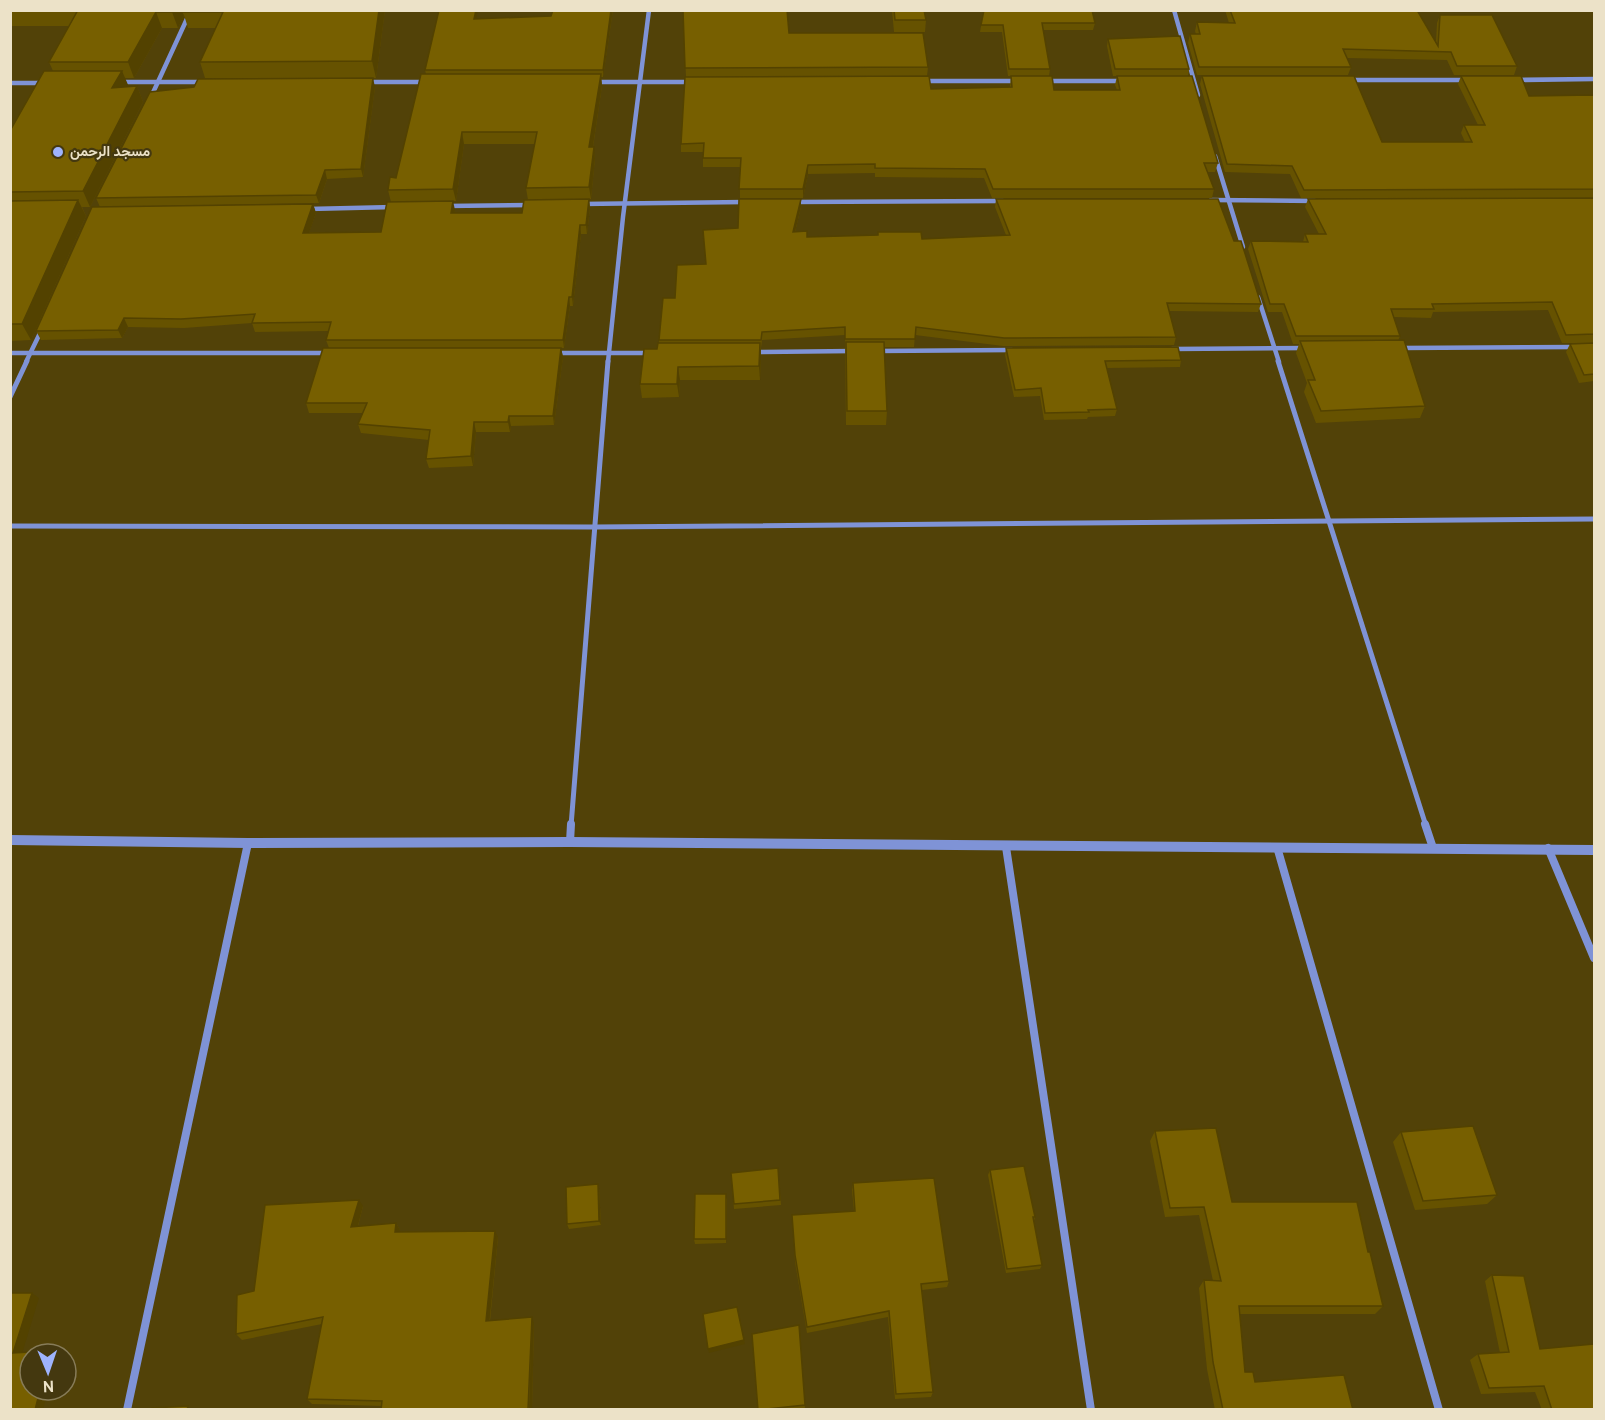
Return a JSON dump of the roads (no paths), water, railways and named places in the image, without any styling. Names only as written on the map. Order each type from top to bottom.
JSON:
[{"type":"street","points":[[148,102],[191,10]]},
{"type":"street","points":[[570,842],[609,353],[639,82],[650,10]]},
{"type":"street","points":[[1174,10],[1200,102]]},
{"type":"street","points":[[1512,80],[1594,79]]},
{"type":"street","points":[[1347,80],[1477,80]]},
{"type":"street","points":[[910,81],[1029,81]]},
{"type":"street","points":[[1040,81],[1135,81]]},
{"type":"street","points":[[1182,81],[1206,81]]},
{"type":"street","points":[[113,82],[217,82]]},
{"type":"street","points":[[357,82],[428,82]]},
{"type":"street","points":[[592,82],[698,82]]},
{"type":"street","points":[[10,83],[45,83]]},
{"type":"street","points":[[1212,146],[1246,257]]},
{"type":"street","points":[[790,202],[1015,201]]},
{"type":"street","points":[[1204,201],[1322,201]]},
{"type":"street","points":[[578,204],[755,202]]},
{"type":"street","points":[[435,206],[542,204]]},
{"type":"street","points":[[305,209],[400,207]]},
{"type":"street","points":[[1257,291],[1433,848]]},
{"type":"street","points":[[10,397],[45,321]]},
{"type":"street","points":[[1393,348],[1583,347]]},
{"type":"street","points":[[1168,349],[1310,348]]},
{"type":"street","points":[[870,351],[1025,350]]},
{"type":"street","points":[[752,352],[859,351]]},
{"type":"street","points":[[10,353],[338,353]]},
{"type":"street","points":[[550,353],[656,353]]},
{"type":"street","points":[[10,526],[594,527],[1594,519]]},
{"type":"street","points":[[10,840],[1594,850]]},
{"type":"street","points":[[127,1410],[248,843]]},
{"type":"street","points":[[1006,847],[1091,1410]]},
{"type":"street","points":[[1277,847],[1439,1410]]},
{"type":"street","points":[[1548,848],[1594,958]]},
{"type":"place","name":"مسجد الرحمن","points":[[58,152]]}]
